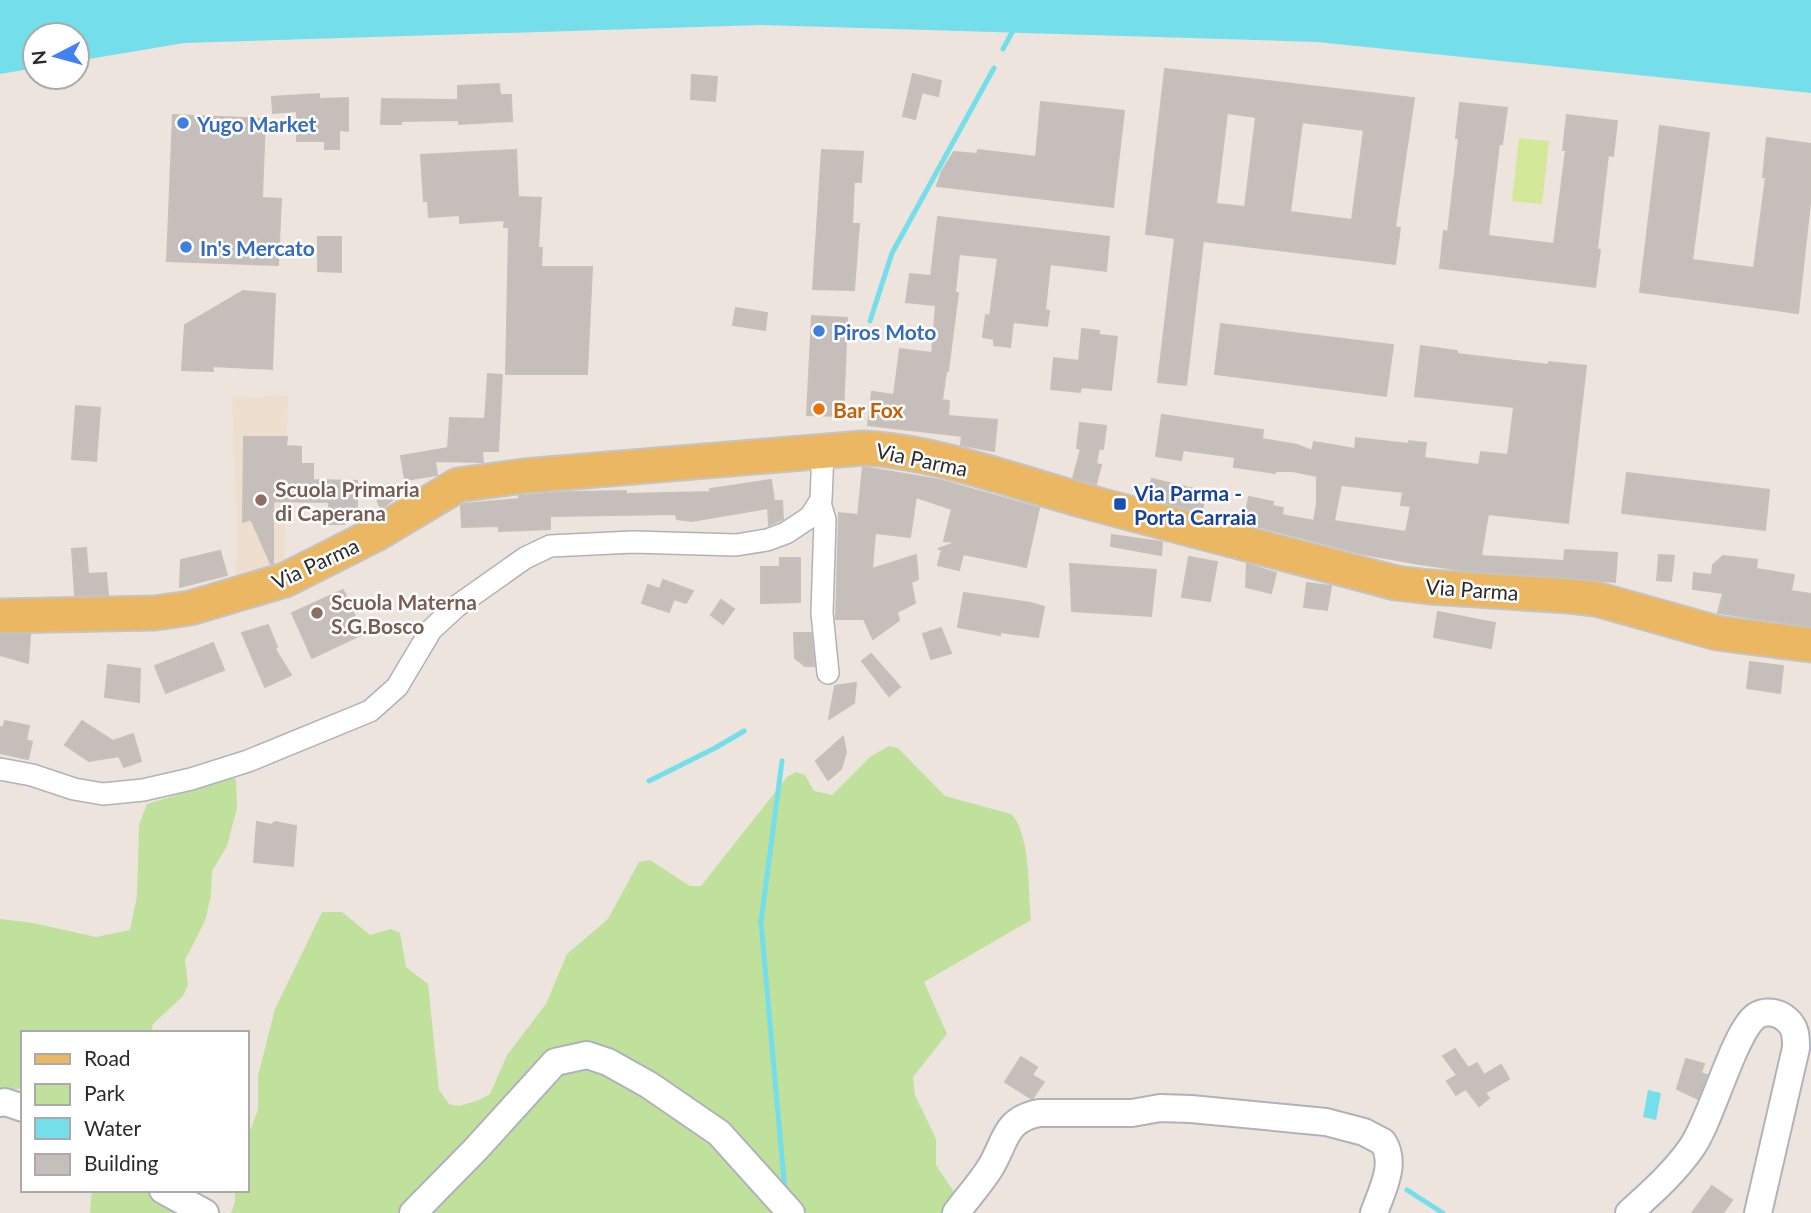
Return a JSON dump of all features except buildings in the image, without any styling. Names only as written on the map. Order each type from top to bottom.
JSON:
[{"type":"main road","name":"Via Parma","points":[[0,616],[89,616],[155,613],[190,608],[285,580],[366,539],[458,485],[536,475],[863,448],[890,449],[929,457],[1396,583],[1596,599],[1717,633],[1811,645]]},
{"type":"street","points":[[823,451],[820,503],[825,520],[822,613],[828,673]]},
{"type":"street","points":[[0,769],[103,794],[143,790],[191,779],[248,761],[370,711],[397,687],[431,630],[457,606],[524,558],[550,546],[620,542],[736,545],[767,540],[786,533],[810,517],[820,503]]},
{"type":"street","points":[[1629,1213],[1657,1188],[1692,1148],[1707,1121],[1740,1037],[1758,1015],[1772,1012],[1783,1016],[1790,1023],[1796,1033],[1796,1048],[1758,1213]]},
{"type":"street","points":[[414,1213],[555,1062],[587,1055],[608,1062],[649,1085],[719,1133],[791,1213]]},
{"type":"street","points":[[0,1103],[21,1108]]},
{"type":"street","points":[[956,1213],[991,1167],[1005,1135],[1016,1121],[1024,1116],[1132,1113],[1160,1108],[1326,1122],[1364,1132],[1383,1142],[1390,1160],[1389,1171],[1374,1213]]},
{"type":"street","points":[[167,1192],[205,1213]]},
{"type":"shaded area","name":"Scuola Primaria di Caperana","points":[[288,396],[284,561],[236,577],[237,522],[232,397]]},
{"type":"green space","points":[[1519,138],[1549,141],[1542,204],[1512,201]]},
{"type":"green space","points":[[889,746],[898,748],[945,796],[1011,814],[1022,835],[1025,849],[1031,920],[924,982],[947,1034],[913,1077],[915,1095],[936,1139],[936,1165],[956,1195],[942,1213],[231,1213],[235,1192],[248,1192],[248,1135],[258,1110],[258,1076],[275,1009],[322,912],[342,912],[370,935],[391,929],[400,933],[406,967],[428,984],[439,1090],[449,1104],[459,1106],[490,1094],[507,1055],[546,1004],[567,954],[608,919],[639,862],[650,860],[690,886],[701,886],[787,777],[796,772],[805,775],[814,791],[832,795],[870,757]]},
{"type":"green space","points":[[231,778],[236,779],[237,808],[227,846],[212,871],[211,895],[205,921],[185,960],[188,985],[183,996],[153,1024],[151,1031],[21,1031],[21,1088],[0,1092],[0,919],[33,923],[96,937],[130,930],[137,896],[139,825],[147,804]]},
{"type":"green space","points":[[92,1192],[147,1192],[186,1213],[90,1213]]},
{"type":"water","points":[[0,0],[1811,0],[1811,93],[1317,42],[761,25],[184,43],[91,59],[91,21],[21,21],[21,70],[0,74]]},
{"type":"water","points":[[1648,1090],[1661,1093],[1656,1120],[1643,1117]]},
{"type":"waterway","points":[[1003,49],[1015,27]]},
{"type":"waterway","points":[[870,321],[892,253],[994,68]]},
{"type":"waterway","points":[[649,781],[744,731]]},
{"type":"waterway","points":[[782,761],[761,922],[785,1192]]},
{"type":"waterway","points":[[1407,1190],[1443,1213]]},
{"type":"place","name":"Yugo Market","points":[[183,123]]},
{"type":"place","name":"In's Mercato","points":[[186,247]]},
{"type":"place","name":"Piros Moto","points":[[819,331]]},
{"type":"place","name":"Bar Fox","points":[[819,409]]},
{"type":"place","name":"Scuola Primaria di Caperana","points":[[261,500]]},
{"type":"place","name":"Via Parma - Porta Carraia","points":[[1120,504]]},
{"type":"place","name":"Scuola Materna S.G.Bosco","points":[[317,613]]}]
